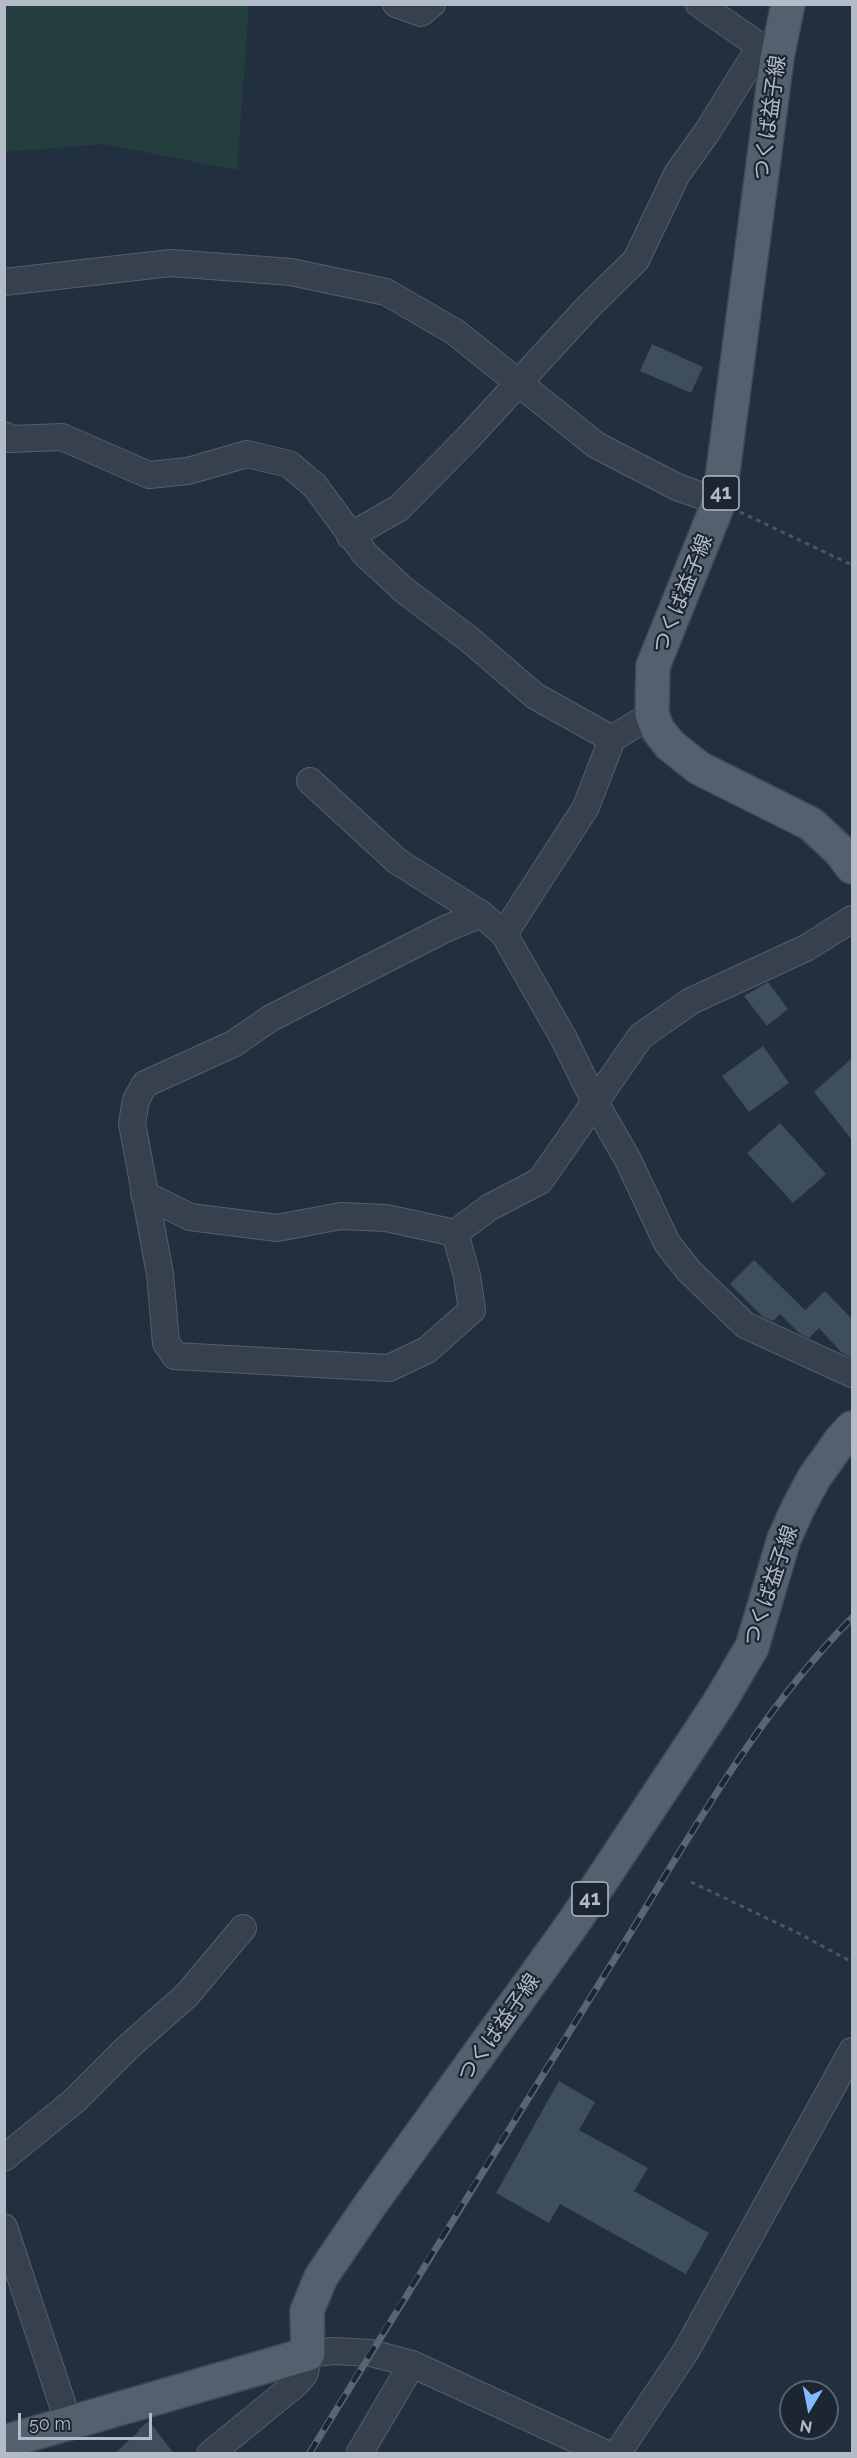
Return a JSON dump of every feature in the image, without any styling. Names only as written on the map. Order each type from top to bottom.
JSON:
[{"type":"main road","name":"つくば益子線","points":[[652,714],[653,666],[719,502],[768,53],[788,4]]},
{"type":"main road","points":[[652,714],[658,730],[683,756],[699,768],[811,825],[840,851],[852,867]]},
{"type":"main road","name":"つくば益子線","points":[[308,2354],[308,2311],[321,2277],[370,2205],[574,1922],[719,1703],[752,1647],[784,1539],[798,1508],[814,1478],[852,1428]]},
{"type":"main road","points":[[4,2442],[308,2354]]},
{"type":"street","points":[[396,4],[421,13],[432,4]]},
{"type":"street","points":[[350,536],[399,508],[589,306],[636,260],[677,174],[768,53],[699,4]]},
{"type":"street","points":[[4,282],[171,263],[291,272],[386,292],[455,332],[596,445],[677,488],[719,502]]},
{"type":"street","points":[[4,435],[11,438],[62,437],[149,475],[188,471],[247,454],[289,464],[315,486],[365,554],[405,591],[470,640],[535,696],[612,739]]},
{"type":"street","points":[[504,934],[586,807],[612,739],[652,714]]},
{"type":"street","points":[[310,781],[397,861],[481,914],[504,934],[628,1160],[667,1243],[689,1271],[745,1325],[852,1374]]},
{"type":"street","points":[[455,1233],[467,1276],[472,1310],[427,1350],[388,1368],[175,1356],[166,1343],[160,1274],[132,1123],[136,1101],[145,1084],[233,1044],[271,1018],[446,929],[481,914]]},
{"type":"street","points":[[144,1194],[190,1217],[277,1228],[341,1216],[386,1218],[455,1233],[490,1208],[540,1181],[596,1104],[641,1036],[691,1002],[806,948],[852,919]]},
{"type":"street","points":[[4,2158],[74,2101],[127,2048],[187,1995],[243,1928]]},
{"type":"street","points":[[617,2454],[686,2351],[852,2051]]},
{"type":"street","points":[[4,2227],[14,2283],[69,2424]]},
{"type":"street","points":[[210,2454],[297,2383],[305,2373],[308,2354],[334,2351],[371,2353],[412,2364],[606,2454]]},
{"type":"street","points":[[359,2454],[412,2364]]},
{"type":"path","points":[[719,502],[852,565]]},
{"type":"path","points":[[691,1882],[798,1933],[852,1962]]},
{"type":"green space","points":[[5,4],[249,5],[237,170],[103,144],[5,152]]},
{"type":"building","points":[[652,344],[703,367],[691,393],[640,371]]},
{"type":"building","points":[[768,982],[788,1009],[767,1026],[744,996]]},
{"type":"building","points":[[763,1046],[789,1083],[749,1112],[722,1076]]},
{"type":"building","points":[[852,1058],[852,1140],[814,1092]]},
{"type":"building","points":[[780,1123],[826,1174],[793,1203],[747,1153]]},
{"type":"building","points":[[754,1260],[805,1310],[825,1291],[852,1319],[852,1358],[841,1352],[819,1328],[809,1338],[799,1333],[780,1314],[773,1321],[763,1317],[730,1284]]},
{"type":"building","points":[[559,2081],[595,2102],[579,2130],[648,2168],[634,2191],[709,2233],[686,2274],[560,2204],[549,2223],[496,2193]]},
{"type":"building","points":[[149,2421],[174,2454],[114,2454],[138,2430]]},
{"type":"railway","points":[[309,2454],[723,1783],[783,1697],[852,1618]]}]
